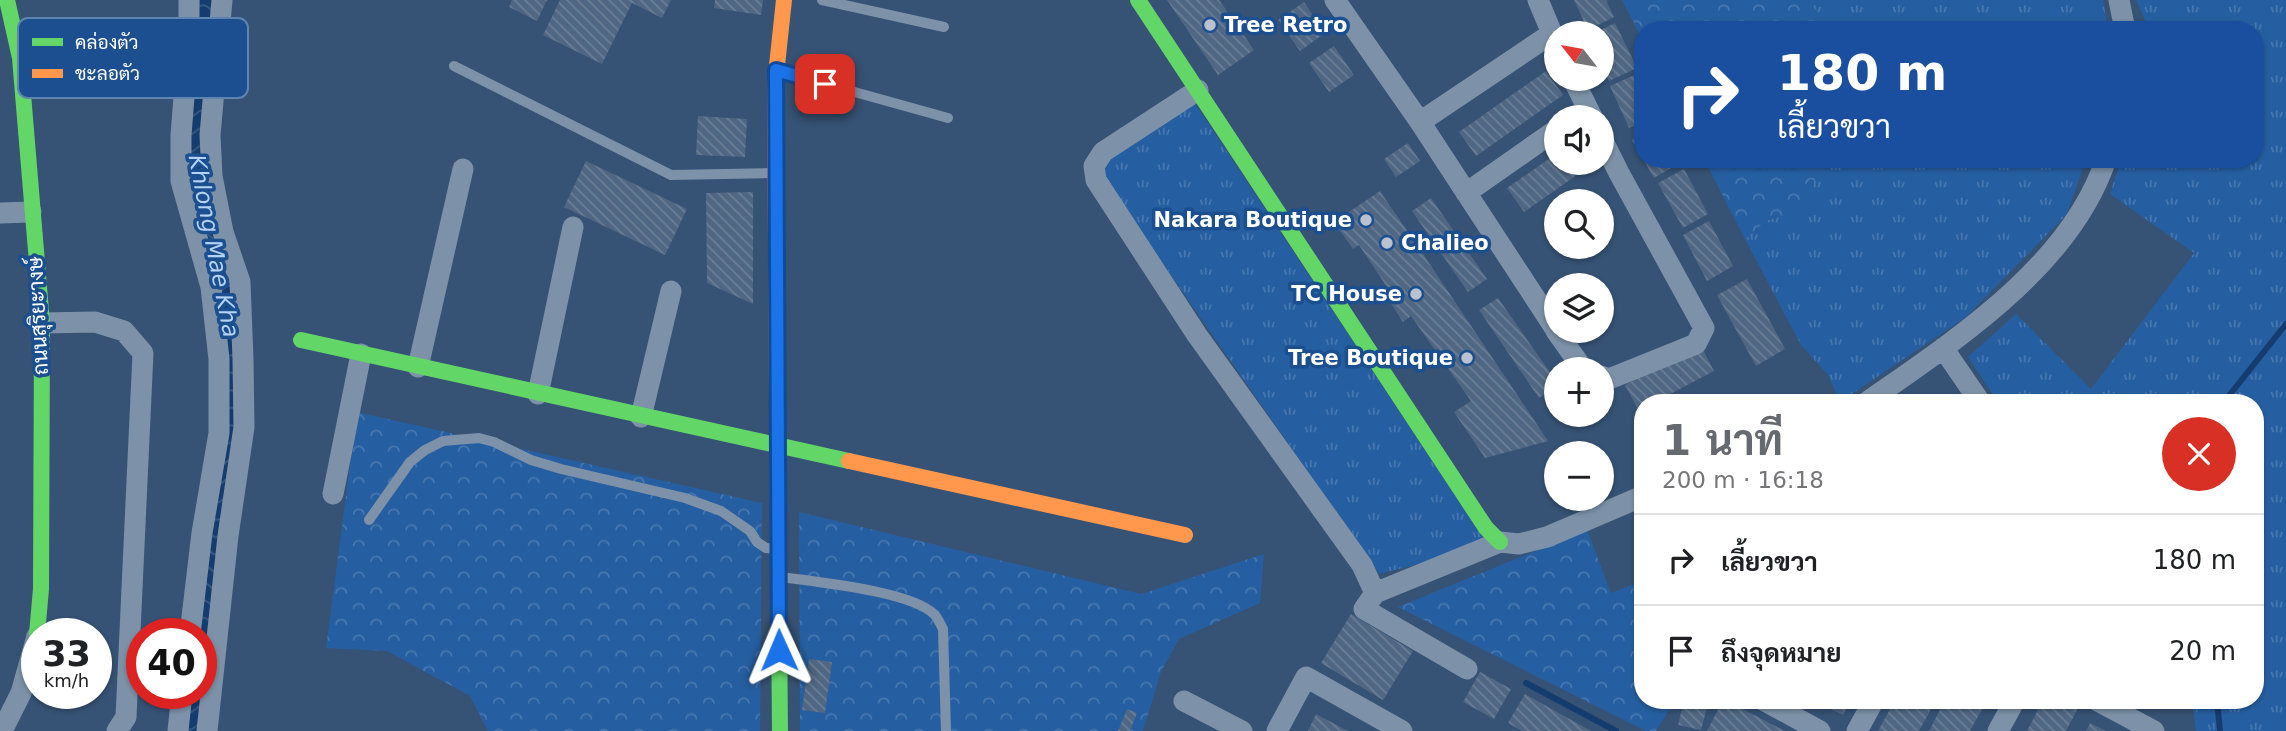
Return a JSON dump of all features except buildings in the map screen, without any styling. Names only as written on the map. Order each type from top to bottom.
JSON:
[{"type":"street","name":"ถนนสุริยะางษ์","points":[[7,0],[18,49]]},
{"type":"street","points":[[189,0],[189,18]]},
{"type":"street","points":[[220,18],[222,0]]},
{"type":"street","points":[[780,731],[776,70],[783,0]]},
{"type":"street","points":[[1139,0],[1486,528],[1500,541]]},
{"type":"street","points":[[1335,0],[1420,122],[1544,312]]},
{"type":"street","points":[[1538,0],[1547,21]]},
{"type":"street","points":[[2119,0],[2122,21]]},
{"type":"street","points":[[1420,122],[1544,45]]},
{"type":"street","points":[[1198,90],[1103,152],[1094,166],[1096,180],[1197,335],[1362,565],[1375,593]]},
{"type":"street","name":"ถนนสุริยะางษ์","points":[[23,98],[42,323],[41,589],[38,618]]},
{"type":"street","points":[[183,98],[180,135],[181,181],[211,287],[219,359],[219,433],[202,533],[192,618]]},
{"type":"street","points":[[207,731],[228,536],[244,427],[240,282],[223,232],[211,162],[213,98]]},
{"type":"street","points":[[1466,193],[1544,138]]},
{"type":"street","points":[[1614,163],[1704,328],[1696,344],[1614,377]]},
{"type":"street","points":[[1878,394],[1977,324],[2026,279],[2076,221],[2103,168]]},
{"type":"street","points":[[418,367],[463,170]]},
{"type":"street","points":[[0,213],[31,212]]},
{"type":"street","points":[[538,394],[573,227]]},
{"type":"street","points":[[641,417],[671,292]]},
{"type":"street","points":[[42,323],[95,322],[124,331],[143,352],[126,717],[117,731]]},
{"type":"street","points":[[301,340],[1185,535]]},
{"type":"street","points":[[1943,348],[1975,394]]},
{"type":"street","points":[[333,494],[361,354]]},
{"type":"street","points":[[1467,669],[1364,609],[1375,593],[1500,541],[1520,544],[1547,537],[1634,500]]},
{"type":"street","points":[[1277,731],[1306,677],[1402,731]]},
{"type":"street","name":"ถนนสุริยะางษ์","points":[[2,731],[21,693]]},
{"type":"street","points":[[1184,701],[1242,731]]},
{"type":"street","points":[[178,731],[180,709]]},
{"type":"street","points":[[1780,709],[1820,731]]},
{"type":"street","points":[[1857,731],[1869,709]]},
{"type":"street","points":[[1998,731],[2010,709]]},
{"type":"street","points":[[2113,709],[2154,731]]},
{"type":"lane","points":[[822,0],[944,27]]},
{"type":"lane","points":[[454,66],[671,175],[776,173]]},
{"type":"lane","points":[[776,70],[948,118]]},
{"type":"lane","points":[[369,520],[410,462],[425,450],[443,441],[479,438],[494,442],[531,460],[685,498],[721,511],[750,531],[757,542],[766,548],[778,550]]},
{"type":"lane","points":[[779,577],[866,589],[915,603],[935,615],[943,629],[946,731]]},
{"type":"green space","points":[[1622,0],[1807,0],[1825,21],[1634,21],[1634,23]]},
{"type":"green space","points":[[1807,0],[2103,0],[2106,21],[1825,21]]},
{"type":"green space","points":[[2136,0],[2286,0],[2286,731],[2196,731],[2193,709],[2264,709],[2264,394],[1993,394],[1968,357],[2016,314],[2091,389],[2194,253],[2110,194],[2118,168],[2264,168],[2264,21],[2146,21]]},
{"type":"green space","points":[[1194,102],[1483,538],[1471,551],[1379,574],[1102,176],[1108,156]]},
{"type":"green space","points":[[1709,168],[1820,168],[1806,199],[1795,213],[1767,220],[1745,239]]},
{"type":"green space","points":[[1820,168],[2083,168],[2067,214],[1966,317],[1852,394],[1836,394],[1828,375],[1801,345],[1745,239],[1767,220],[1795,213],[1806,199]]},
{"type":"green space","points":[[357,412],[762,503],[760,731],[488,731],[470,696],[387,651],[326,648]]},
{"type":"green space","points":[[799,512],[1141,594],[1264,554],[1260,603],[1179,639],[1161,672],[1143,731],[800,731]],"holes":[[[809,659],[832,662],[825,713],[802,710]]]},
{"type":"green space","points":[[1587,530],[1611,593],[1634,584],[1634,709],[1669,709],[1656,731],[1646,731],[1398,607]]},
{"type":"water","points":[[200,0],[217,0],[215,18],[197,18]]},
{"type":"water","name":"Khlong Mae Kha","points":[[192,98],[206,98],[234,284],[241,359],[212,618],[196,618],[223,442],[191,180]]},
{"type":"water","points":[[184,709],[202,709],[200,731],[181,731]]},
{"type":"waterway","points":[[2230,394],[2286,324]]},
{"type":"waterway","points":[[1526,683],[1616,731]]},
{"type":"waterway","points":[[2218,709],[2220,731]]},
{"type":"traffic: fast","points":[[7,0],[18,49]]},
{"type":"traffic: fast","points":[[1138,0],[1486,528],[1500,542]]},
{"type":"traffic: fast","points":[[23,98],[42,323],[41,589],[38,618]]},
{"type":"traffic: fast","points":[[301,340],[849,461]]},
{"type":"traffic: fast","points":[[777,399],[780,731]]},
{"type":"traffic: slow","points":[[777,399],[775,84],[784,0]]},
{"type":"traffic: slow","points":[[849,461],[1185,535]]},
{"type":"place","name":"Tree Retro","points":[[1210,25]]},
{"type":"place","name":"Nakara Boutique","points":[[1366,220]]},
{"type":"place","name":"Chalieo","points":[[1387,243]]},
{"type":"place","name":"TC House","points":[[1416,294]]},
{"type":"place","name":"Tree Boutique","points":[[1467,358]]},
{"type":"route","points":[[779,650],[776,70],[825,84]]}]
